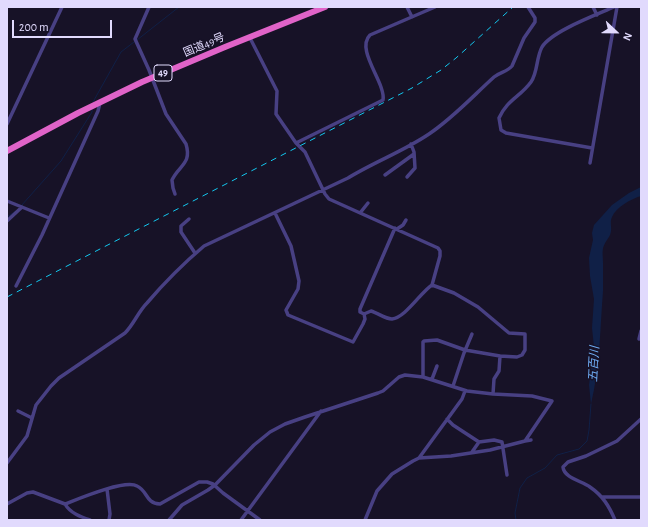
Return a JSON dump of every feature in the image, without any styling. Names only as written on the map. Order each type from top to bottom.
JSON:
[{"type":"highway","name":"国道49号","points":[[7,151],[100,102],[152,78],[250,38],[314,9],[325,7]]},
{"type":"street","points":[[7,124],[62,7]]},
{"type":"street","points":[[149,7],[135,39],[166,114],[186,144],[186,162],[172,180],[175,194]]},
{"type":"street","points":[[407,7],[412,17]]},
{"type":"street","points":[[296,143],[383,100],[382,92],[367,51],[368,38],[370,35],[435,7]]},
{"type":"street","points":[[7,463],[25,439],[36,405],[51,386],[59,378],[125,333],[147,302],[208,243],[348,178],[429,134],[441,126],[495,77],[510,68],[524,38],[534,23],[535,18],[528,7]]},
{"type":"street","points":[[593,7],[597,15]]},
{"type":"street","points":[[592,148],[506,133],[501,130],[499,120],[506,106],[524,90],[534,78],[541,49],[546,42],[563,30],[616,7]]},
{"type":"street","points":[[590,162],[616,7]]},
{"type":"street","points":[[250,38],[277,91],[276,114],[296,143],[305,152],[323,190],[329,199],[439,250],[440,256],[432,285],[410,308],[395,318],[387,318],[371,311],[364,314]]},
{"type":"street","points":[[16,286],[49,218],[94,119],[100,102]]},
{"type":"street","points":[[407,177],[415,168],[414,154],[411,144]]},
{"type":"street","points":[[385,175],[414,154]]},
{"type":"street","points":[[7,201],[49,218]]},
{"type":"street","points":[[360,213],[368,204]]},
{"type":"street","points":[[7,221],[22,207]]},
{"type":"street","points":[[274,213],[291,246],[299,281],[298,289],[286,310],[287,314],[352,342],[354,341],[365,319],[364,314],[360,312],[360,309],[396,229],[403,225],[406,220]]},
{"type":"street","points":[[189,219],[181,226],[181,232],[195,254]]},
{"type":"street","points":[[423,377],[423,341],[437,340],[465,350],[500,356],[517,357],[522,355],[525,350],[525,334],[512,334],[508,332],[478,307],[454,293],[432,285]]},
{"type":"street","points":[[639,339],[641,331]]},
{"type":"street","points":[[453,386],[472,334]]},
{"type":"street","points":[[493,394],[494,379],[499,371],[500,356]]},
{"type":"street","points":[[432,379],[436,366]]},
{"type":"street","points":[[169,520],[182,505],[215,485],[254,445],[266,435],[285,424],[378,393],[402,376],[409,375],[432,379],[465,391],[532,396],[552,401],[525,441]]},
{"type":"street","points":[[419,458],[462,399],[465,391]]},
{"type":"street","points":[[18,411],[32,418]]},
{"type":"street","points":[[241,520],[321,411]]},
{"type":"street","points":[[447,419],[453,425],[479,442],[498,440],[502,442],[504,446],[507,475]]},
{"type":"street","points":[[615,520],[610,508],[602,497],[586,484],[573,478],[563,470],[563,467],[568,462],[586,456],[617,441],[641,419]]},
{"type":"street","points":[[365,520],[376,493],[390,476],[398,469],[419,458],[451,456],[531,440]]},
{"type":"street","points":[[472,452],[479,442]]},
{"type":"street","points":[[65,504],[107,489],[134,484],[142,489],[149,500],[158,504],[164,503],[199,482],[211,482],[223,493],[260,520]]},
{"type":"street","points":[[107,489],[110,514],[109,520]]},
{"type":"street","points":[[7,504],[27,493],[33,492],[65,504],[67,508],[76,514],[90,520]]},
{"type":"street","points":[[602,497],[641,497]]},
{"type":"water","points":[[641,187],[641,196],[624,204],[614,213],[611,219],[611,232],[603,248],[603,291],[599,348],[591,404],[589,385],[594,347],[592,328],[594,299],[589,258],[593,240],[592,233],[594,225],[612,205],[629,193]]},
{"type":"waterway","points":[[137,40],[179,7]]},
{"type":"waterway","points":[[93,102],[121,52],[134,42]]},
{"type":"waterway","points":[[21,206],[61,161],[92,112],[92,109]]},
{"type":"waterway","points":[[7,217],[16,211]]},
{"type":"waterway","name":"五百川","points":[[516,520],[515,513],[520,488],[527,478],[545,468],[557,455],[579,449],[587,441],[591,404]]},
{"type":"railway","points":[[7,297],[412,88],[441,70],[456,58],[513,7]]}]
